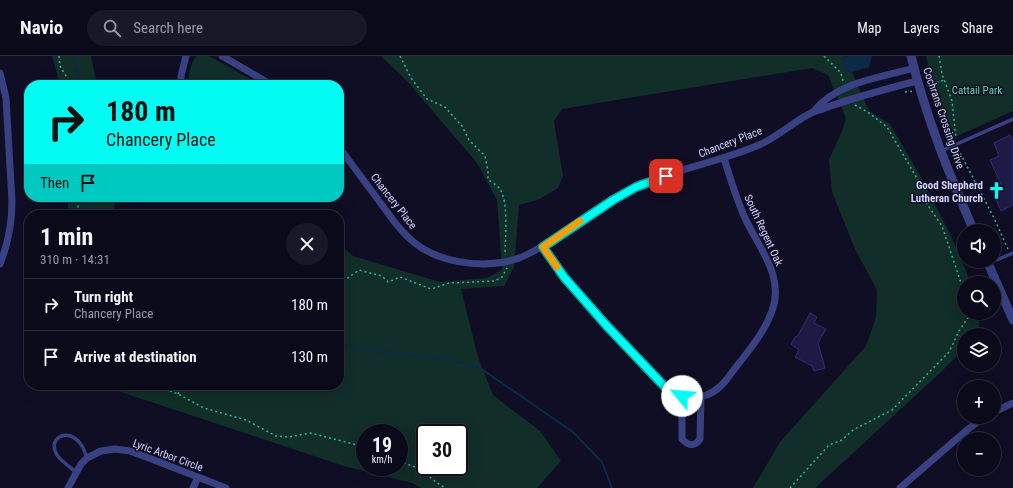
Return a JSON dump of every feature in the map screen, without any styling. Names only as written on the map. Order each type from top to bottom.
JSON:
[{"type":"street","points":[[181,80],[186,56]]},
{"type":"street","points":[[222,56],[263,80]]},
{"type":"street","name":"Cochrans Crossing Drive","points":[[911,56],[941,151],[971,224]]},
{"type":"street","name":"Chancery Place","points":[[813,112],[821,102],[846,88],[914,68]]},
{"type":"street","points":[[0,73],[6,98],[12,214],[7,243],[0,264]]},
{"type":"street","name":"Chancery Place","points":[[344,154],[396,224],[416,244],[436,255],[459,262],[482,264],[507,262],[543,247],[613,200],[636,187],[760,145],[813,112],[850,99],[918,81]]},
{"type":"street","name":"South Regent Oak","points":[[543,247],[564,277],[606,325],[666,388],[682,396],[692,398],[701,397],[711,393],[724,383],[759,335],[773,310],[776,293],[774,276],[734,192],[724,158]]},
{"type":"street","points":[[993,268],[1013,320]]},
{"type":"street","points":[[682,396],[682,439],[688,444],[693,445],[697,444],[700,439],[701,397]]},
{"type":"street","points":[[1001,409],[1013,403]]},
{"type":"street","points":[[900,488],[975,424]]},
{"type":"street","name":"Lyric Arbor Circle","points":[[68,488],[81,464],[87,458],[101,451],[115,449],[130,451],[226,488]]},
{"type":"street","points":[[193,488],[198,478]]},
{"type":"lane","points":[[941,151],[1013,119]]},
{"type":"lane","points":[[1001,258],[1012,253]]},
{"type":"lane","points":[[76,472],[57,454],[55,449],[55,441],[58,437],[64,435],[73,436],[80,443],[87,458]]},
{"type":"path","points":[[59,56],[60,66],[66,76],[66,80]]},
{"type":"path","points":[[344,280],[359,270],[382,276],[388,282],[400,278],[431,289],[449,283],[495,281],[502,277],[508,267],[505,255],[507,230],[503,198],[499,189],[488,179],[485,156],[469,140],[462,126],[445,107],[427,99],[411,78],[400,56]]},
{"type":"path","points":[[824,56],[841,73],[846,88]]},
{"type":"path","points":[[939,56],[942,74],[952,101],[958,151],[1012,253]]},
{"type":"path","points":[[850,99],[852,104],[888,128],[925,192],[925,201],[942,226],[959,276]]},
{"type":"path","points":[[790,488],[829,445],[842,440],[853,430],[892,410],[949,352],[959,331],[966,320]]},
{"type":"path","points":[[168,390],[204,408],[246,420],[276,436],[311,433],[356,445]]},
{"type":"path","points":[[178,394],[180,390]]},
{"type":"path","points":[[408,464],[418,468],[446,488]]},
{"type":"green space","points":[[52,56],[91,56],[96,80],[58,80]]},
{"type":"green space","points":[[197,56],[209,56],[252,80],[188,80],[191,65]]},
{"type":"green space","points":[[381,56],[845,56],[869,111],[890,124],[922,179],[957,250],[957,268],[965,268],[968,276],[957,276],[957,320],[979,320],[979,328],[957,328],[957,356],[815,488],[753,488],[780,442],[866,346],[876,317],[877,290],[855,249],[832,192],[829,160],[846,118],[828,75],[812,68],[562,109],[554,121],[563,176],[558,188],[540,199],[519,205],[514,267],[504,286],[461,289],[478,357],[493,395],[540,431],[561,461],[537,488],[421,488],[412,483],[384,476],[408,476],[408,424],[356,424],[356,469],[115,390],[344,390],[344,248],[353,256],[440,282],[487,278],[502,270],[497,200],[477,163],[407,81]]},
{"type":"green space","name":"Cattail Park","points":[[926,56],[1013,56],[1013,111],[950,138],[934,90]]},
{"type":"green space","points":[[68,202],[114,202],[115,210],[68,210]]},
{"type":"water","points":[[847,56],[872,56],[869,67],[850,73],[842,66],[842,59]]},
{"type":"building","points":[[1010,135],[1013,141],[1013,205],[1001,211],[992,190],[1002,186],[990,160],[999,156],[994,143]]},
{"type":"building","points":[[810,313],[817,317],[814,323],[826,329],[818,343],[825,368],[814,371],[812,366],[795,357],[799,350],[791,344],[796,336],[797,337]]},
{"type":"waterway","points":[[73,56],[79,80]]},
{"type":"waterway","points":[[87,202],[87,210]]},
{"type":"waterway","points":[[344,345],[374,351],[441,358],[480,368],[573,432],[602,462],[612,488]]},
{"type":"slow traffic","points":[[557,267],[543,247],[565,230],[580,221]]},
{"type":"place","name":"Good Shepherd Lutheran Church","points":[[996,191]]},
{"type":"route","points":[[666,176],[636,187],[613,200],[565,230],[543,247],[564,277],[606,325],[666,388],[682,396]]}]
